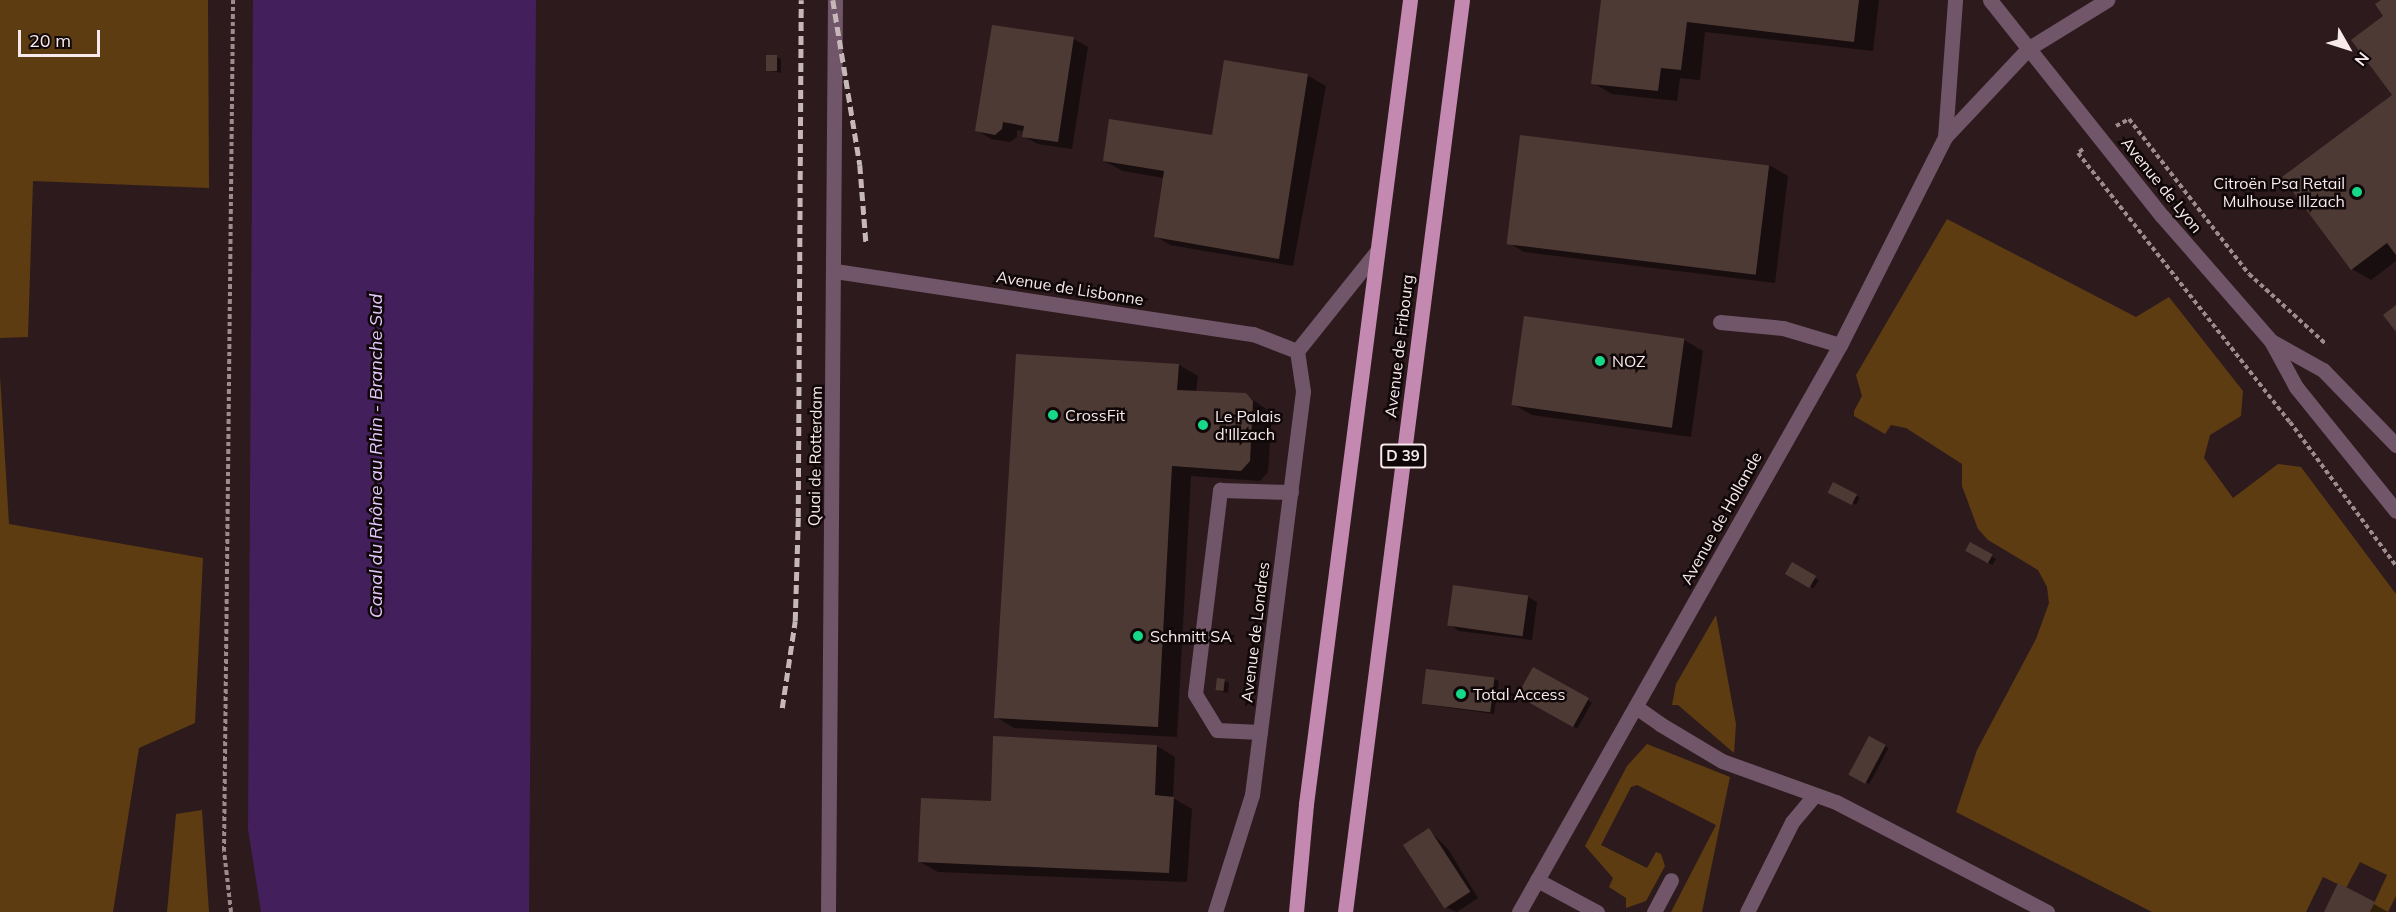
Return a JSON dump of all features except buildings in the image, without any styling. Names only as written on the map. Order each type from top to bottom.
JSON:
[{"type":"main road","name":"Avenue de Fribourg","points":[[1296,912],[1306,804],[1410,0]]},
{"type":"main road","name":"Avenue de Fribourg","points":[[1345,912],[1462,0]]},
{"type":"street","name":"Quai de Rotterdam","points":[[828,912],[835,271],[835,0]]},
{"type":"street","name":"Avenue de Hollande","points":[[1945,137],[1955,0]]},
{"type":"street","points":[[1990,0],[2029,48]]},
{"type":"street","name":"Avenue de Hollande","points":[[1519,912],[1840,345],[1945,137],[2029,48],[2107,0]]},
{"type":"street","name":"Avenue de Lyon","points":[[2029,48],[2162,216],[2271,341],[2296,387],[2396,511]]},
{"type":"street","points":[[1297,351],[1377,251]]},
{"type":"street","name":"Avenue de Lisbonne","points":[[835,271],[1253,334],[1297,351]]},
{"type":"street","points":[[1720,322],[1783,328],[1840,345]]},
{"type":"street","name":"Avenue de Lyon","points":[[2271,341],[2323,370],[2396,445]]},
{"type":"street","name":"Avenue de Londres","points":[[1215,912],[1252,795],[1304,391],[1297,351]]},
{"type":"street","points":[[1260,732],[1217,730],[1195,694],[1220,490],[1291,492]]},
{"type":"street","points":[[1636,707],[1722,761],[1836,802],[2047,912]]},
{"type":"street","points":[[1747,912],[1792,822],[1815,795]]},
{"type":"street","points":[[1537,880],[1597,912]]},
{"type":"street","points":[[1654,912],[1671,880]]},
{"type":"path","points":[[231,912],[224,850],[233,0]]},
{"type":"shaded area","points":[[0,0],[208,0],[209,188],[33,181],[28,337],[0,338]]},
{"type":"shaded area","points":[[1947,219],[2136,317],[2169,297],[2243,391],[2241,416],[2210,435],[2204,458],[2233,498],[2278,464],[2301,467],[2396,594],[2396,896],[2388,912],[2370,912],[2387,875],[2360,862],[2346,888],[2323,877],[2306,912],[2152,912],[1956,812],[1977,750],[2036,639],[2049,603],[2047,587],[2038,570],[1988,540],[1978,529],[1962,486],[1962,464],[1906,428],[1891,425],[1885,434],[1854,416],[1854,411],[1862,396],[1856,375]]},
{"type":"shaded area","points":[[0,376],[9,524],[203,558],[195,723],[139,748],[113,912],[0,912]]},
{"type":"shaded area","points":[[1716,615],[1736,724],[1734,753],[1678,705],[1672,705],[1676,684]]},
{"type":"shaded area","points":[[1647,744],[1730,777],[1702,912],[1671,912],[1716,825],[1637,785],[1631,787],[1601,845],[1647,868],[1656,852],[1661,854],[1665,866],[1646,901],[1626,908],[1626,898],[1609,887],[1613,878],[1585,846],[1627,766]]},
{"type":"shaded area","points":[[202,810],[209,912],[167,912],[176,814]]},
{"type":"water","name":"Canal du Rhône au Rhin - Branche Sud","points":[[253,0],[536,0],[529,912],[261,912],[248,829]]},
{"type":"railway","points":[[782,708],[795,621],[798,517],[801,0]]},
{"type":"railway","points":[[833,0],[860,165],[866,242]]},
{"type":"place","name":"Citroën Psa Retail Mulhouse Illzach","points":[[2357,192]]},
{"type":"place","name":"NOZ","points":[[1600,361]]},
{"type":"place","name":"CrossFit","points":[[1053,415]]},
{"type":"place","name":"Le Palais d'Illzach","points":[[1203,425]]},
{"type":"place","name":"Schmitt SA","points":[[1138,636]]},
{"type":"place","name":"Total Access","points":[[1461,694]]}]
